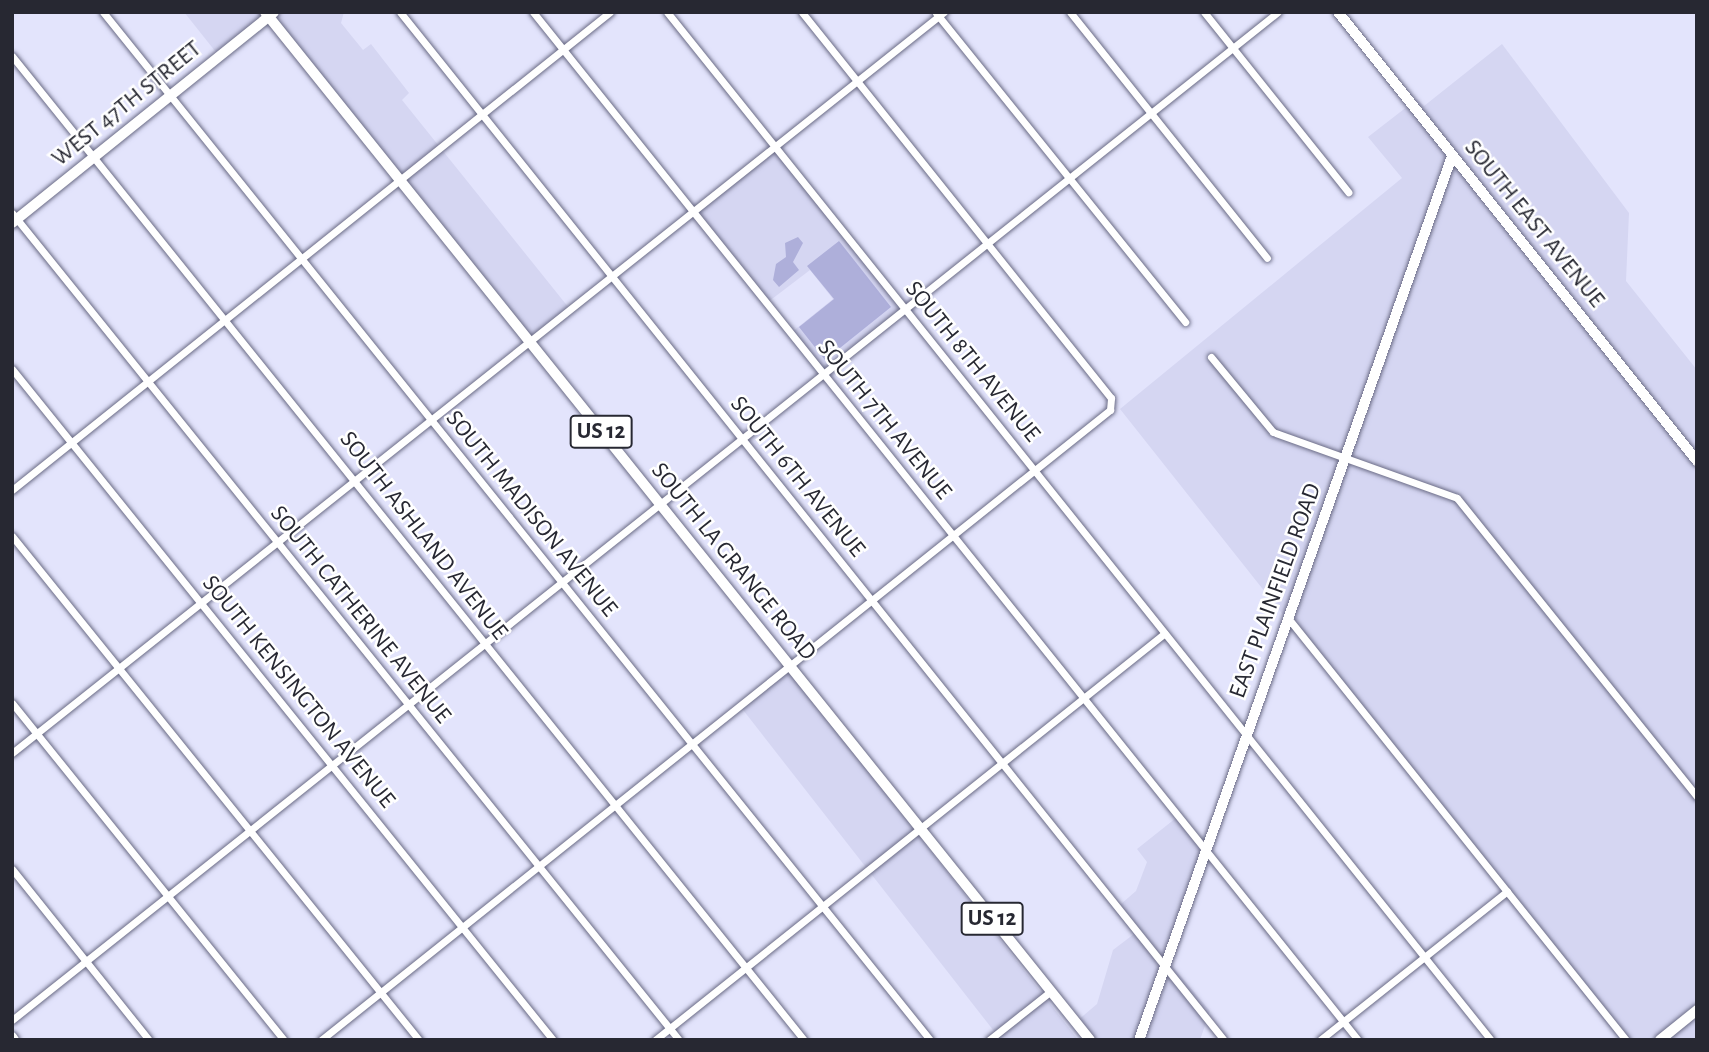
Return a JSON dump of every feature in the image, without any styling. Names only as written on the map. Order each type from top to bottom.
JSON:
[{"type":"main road","name":"SOUTH EAST AVENUE","points":[[1338,12],[1697,461]]},
{"type":"main road","name":"WEST 47TH STREET","points":[[14,218],[269,14]]},
{"type":"main road","name":"SOUTH LA GRANGE ROAD","points":[[269,14],[399,180],[1090,1040]]},
{"type":"main road","name":"EAST PLAINFIELD ROAD","points":[[1139,1040],[1452,156]]},
{"type":"main road","points":[[1660,1040],[1697,1010]]},
{"type":"street","name":"SOUTH MADISON AVENUE","points":[[103,12],[930,1040]]},
{"type":"street","name":"SOUTH 6TH AVENUE","points":[[400,12],[1224,1040]]},
{"type":"street","name":"SOUTH 7TH AVENUE","points":[[533,12],[1358,1040]]},
{"type":"street","points":[[12,490],[610,12]]},
{"type":"street","name":"SOUTH 8TH AVENUE","points":[[667,12],[1491,1040]]},
{"type":"street","points":[[321,1040],[954,536],[1112,406],[988,243],[802,12]]},
{"type":"street","points":[[1070,12],[1267,258]]},
{"type":"street","points":[[1204,12],[1348,192]]},
{"type":"street","points":[[12,1020],[1278,12]]},
{"type":"street","points":[[12,753],[939,14],[1185,322]]},
{"type":"street","name":"SOUTH ASHLAND AVENUE","points":[[12,56],[804,1040]]},
{"type":"street","name":"SOUTH CATHERINE AVENUE","points":[[14,218],[679,1040]]},
{"type":"street","points":[[1211,357],[1273,432],[1457,498],[1697,796]]},
{"type":"street","name":"SOUTH KENSINGTON AVENUE","points":[[12,369],[553,1040]]},
{"type":"street","points":[[12,536],[419,1040]]},
{"type":"street","points":[[1288,618],[1626,1040]]},
{"type":"street","points":[[655,1040],[1165,633]]},
{"type":"street","points":[[12,703],[284,1040]]},
{"type":"street","points":[[12,869],[149,1040]]},
{"type":"street","points":[[1320,1040],[1507,891]]},
{"type":"street","points":[[989,1040],[1051,991]]},
{"type":"shaded area","points":[[184,12],[266,12],[219,56]]},
{"type":"shaded area","points":[[277,12],[344,12],[341,23],[363,50],[371,44],[409,93],[402,100],[569,308],[530,338],[273,16]]},
{"type":"shaded area","points":[[1502,44],[1629,213],[1626,281],[1697,370],[1697,1003],[1652,1040],[1620,1040],[1120,409],[1402,178],[1368,137],[1417,99],[1424,106]]},
{"type":"shaded area","points":[[774,148],[903,309],[824,372],[792,332],[833,299],[810,270],[768,302],[695,211]]},
{"type":"shaded area","points":[[798,237],[803,243],[793,262],[799,270],[779,287],[773,280],[776,264],[786,257],[785,243]]},
{"type":"shaded area","points":[[839,241],[891,307],[825,360],[799,327],[834,299],[807,266]]},
{"type":"shaded area","points":[[790,671],[1078,1040],[1001,1040],[742,709]]},
{"type":"shaded area","points":[[1176,818],[1202,851],[1136,1040],[1092,1040],[1077,1021],[1097,1004],[1113,950],[1134,934],[1114,910],[1136,891],[1147,862],[1137,849]]},
{"type":"shaded area","points":[[1172,966],[1210,1011],[1200,1040],[1145,1040]]},
{"type":"shaded area","points":[[1697,1012],[1697,1040],[1662,1040]]}]
